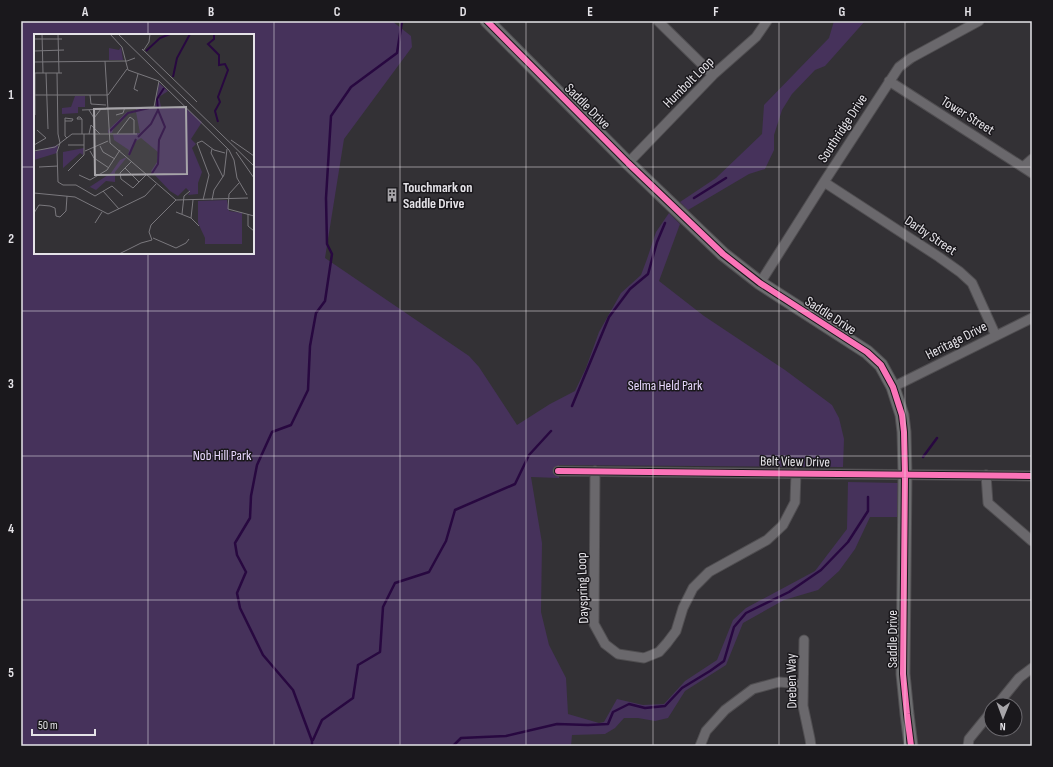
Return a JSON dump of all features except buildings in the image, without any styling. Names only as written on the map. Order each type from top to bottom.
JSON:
[{"type":"street","name":"Saddle Drive","points":[[487,21],[628,163],[722,254],[760,283],[867,352],[881,365],[893,387],[902,415],[904,432],[903,674],[911,746]]},
{"type":"street","points":[[658,21],[713,75]]},
{"type":"street","name":"Humbolt Loop","points":[[628,163],[713,75],[756,36],[767,21]]},
{"type":"street","name":"Southridge Drive","points":[[760,283],[899,67],[911,58],[978,21]]},
{"type":"street","name":"Tower Street","points":[[889,81],[1032,173]]},
{"type":"street","points":[[1023,166],[1032,159]]},
{"type":"street","name":"Darby Street","points":[[824,182],[960,272],[972,283],[996,336]]},
{"type":"street","name":"Heritage Drive","points":[[893,387],[1032,318]]},
{"type":"street","name":"Belt View Drive","points":[[558,471],[1032,476]]},
{"type":"street","name":"Dayspring Loop","points":[[595,471],[594,624],[605,644],[618,654],[644,658],[659,652],[676,631],[683,608],[692,588],[709,572],[767,540],[783,525],[795,502],[796,473]]},
{"type":"street","points":[[986,475],[988,503],[1032,541]]},
{"type":"street","name":"Dreben Way","points":[[804,640],[803,706],[811,746]]},
{"type":"street","points":[[1004,697],[1019,678],[1032,668]]},
{"type":"street","points":[[700,746],[706,731],[725,710],[753,689],[779,682],[804,684]]},
{"type":"street","points":[[968,746],[969,739],[983,722]]},
{"type":"green space","name":"Nob Hill Park","points":[[21,21],[392,21],[411,36],[412,47],[344,139],[325,258],[469,356],[479,367],[517,425],[550,404],[575,391],[586,368],[599,332],[621,293],[641,275],[656,232],[669,213],[680,224],[659,281],[704,316],[785,370],[832,405],[839,418],[844,439],[843,467],[559,465],[559,478],[531,477],[542,543],[541,612],[549,645],[566,678],[568,714],[599,723],[604,722],[617,699],[643,705],[664,704],[685,681],[717,660],[733,620],[746,608],[815,571],[847,529],[848,482],[898,483],[897,517],[870,517],[855,549],[839,571],[818,590],[784,600],[743,623],[726,665],[685,691],[668,718],[655,721],[638,718],[624,718],[615,728],[605,734],[572,735],[571,746],[21,746]]},
{"type":"green space","points":[[834,21],[865,21],[825,66],[815,70],[792,94],[782,110],[774,135],[774,150],[765,169],[749,174],[688,210],[680,202],[716,178],[762,134],[764,105],[829,38]]},
{"type":"waterway","points":[[312,746],[312,741],[293,690],[263,655],[240,608],[237,593],[246,572],[237,555],[235,543],[250,518],[251,496],[257,465],[272,432],[291,425],[308,390],[310,346],[316,313],[325,301],[332,254],[327,244],[326,198],[331,116],[351,87],[397,53],[402,21]]},
{"type":"waterway","points":[[694,198],[726,178]]},
{"type":"waterway","points":[[572,406],[609,317],[630,289],[648,274],[657,242],[665,223]]},
{"type":"waterway","points":[[313,740],[322,720],[353,698],[358,665],[380,652],[383,607],[395,583],[429,572],[446,541],[455,510],[515,484],[529,455],[551,431]]},
{"type":"waterway","points":[[923,457],[937,438]]},
{"type":"waterway","points":[[453,746],[461,738],[506,736],[557,724],[608,724],[613,712],[629,704],[645,708],[665,706],[682,688],[724,661],[734,627],[746,613],[789,592],[821,570],[848,542],[868,511],[868,497]]},
{"type":"cycle path","points":[[487,21],[628,163],[723,254],[760,283],[867,352],[881,365],[893,387],[902,415],[904,432],[903,674],[911,746]]},
{"type":"cycle path","points":[[558,471],[1032,476]]},
{"type":"place","name":"Touchmark on Saddle Drive","points":[[392,195]]},
{"type":"park label","name":"Selma Held Park","points":[[665,385]]}]
